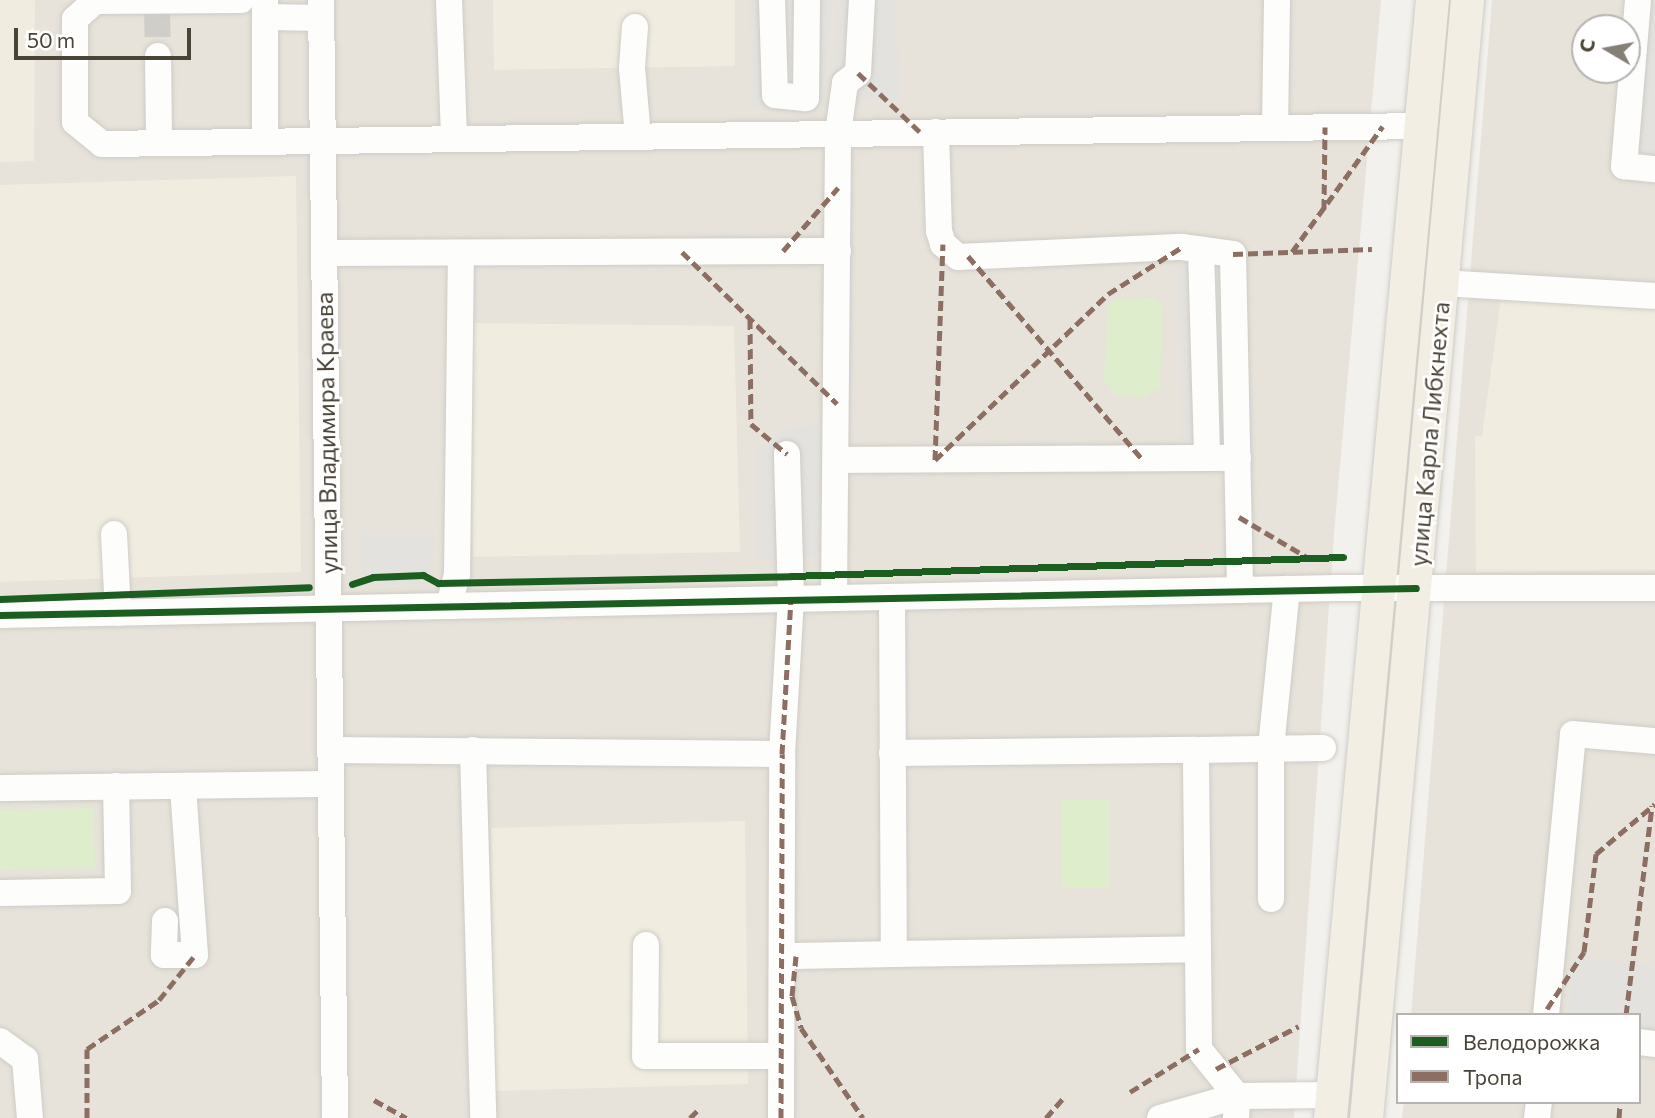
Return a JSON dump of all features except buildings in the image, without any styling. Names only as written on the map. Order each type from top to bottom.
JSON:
[{"type":"main road","name":"улица Карла Либкнехта","points":[[1331,1106],[1432,0]]},
{"type":"main road","name":"улица Карла Либкнехта","points":[[1366,1118],[1468,0]]},
{"type":"street","points":[[241,0],[157,6],[95,1],[75,19],[75,122],[102,144],[1421,126]]},
{"type":"street","points":[[449,0],[454,139]]},
{"type":"street","points":[[772,0],[775,95],[806,98],[807,0]]},
{"type":"street","points":[[834,598],[838,133],[845,83],[858,73],[862,0]]},
{"type":"street","points":[[1275,128],[1277,0]]},
{"type":"street","points":[[1638,0],[1624,166],[1655,169]]},
{"type":"street","points":[[265,141],[265,9],[321,9]]},
{"type":"street","name":"улица Владимира Краева","points":[[321,9],[335,1118]]},
{"type":"street","points":[[635,27],[632,68],[638,136]]},
{"type":"street","points":[[158,56],[159,143]]},
{"type":"street","points":[[936,132],[939,230],[943,244],[958,257],[1202,250],[1233,254],[1240,590]]},
{"type":"street","points":[[1202,250],[1207,458]]},
{"type":"street","points":[[324,253],[838,251]]},
{"type":"street","points":[[449,606],[457,575],[461,253]]},
{"type":"street","points":[[1443,284],[1655,296]]},
{"type":"street","points":[[781,1118],[782,754],[791,599],[787,454]]},
{"type":"street","points":[[836,460],[1238,458]]},
{"type":"street","points":[[114,534],[118,612]]},
{"type":"street","points":[[0,615],[1380,587],[1655,588]]},
{"type":"street","points":[[1271,900],[1271,748],[1287,589]]},
{"type":"street","points":[[892,597],[894,954]]},
{"type":"street","points":[[1546,1013],[1573,734],[1655,741]]},
{"type":"street","points":[[892,753],[1323,748]]},
{"type":"street","points":[[330,750],[782,754]]},
{"type":"street","points":[[473,750],[483,1118]]},
{"type":"street","points":[[1196,750],[1199,1049],[1237,1107]]},
{"type":"street","points":[[0,788],[330,784]]},
{"type":"street","points":[[0,893],[118,891],[116,786]]},
{"type":"street","points":[[165,921],[164,955],[195,955],[183,786]]},
{"type":"street","points":[[646,945],[645,1056],[780,1056]]},
{"type":"street","points":[[796,956],[1198,949]]},
{"type":"street","points":[[0,1041],[25,1059],[30,1118]]},
{"type":"street","points":[[1160,1118],[1237,1107],[1331,1106]]},
{"type":"shaded area","points":[[0,0],[1381,0],[1334,534],[1294,1118],[0,1118]]},
{"type":"shaded area","points":[[0,0],[35,0],[34,161],[0,162]]},
{"type":"shaded area","points":[[493,0],[735,0],[735,66],[494,70]]},
{"type":"shaded area","points":[[750,0],[832,0],[824,108],[751,106]]},
{"type":"shaded area","points":[[839,0],[896,0],[900,100],[831,99]]},
{"type":"shaded area","points":[[1492,0],[1655,0],[1655,1118],[1402,1118],[1404,1104],[1641,1104],[1641,1013],[1411,1013]]},
{"type":"shaded area","points":[[1651,7],[1655,8],[1655,164],[1636,163]]},
{"type":"shaded area","points":[[296,176],[301,572],[0,582],[0,185]]},
{"type":"shaded area","points":[[1228,265],[1232,450],[1182,450],[1178,266]]},
{"type":"shaded area","points":[[1501,297],[1655,308],[1655,570],[1476,572],[1475,436],[1482,436]]},
{"type":"shaded area","points":[[471,323],[734,326],[740,552],[473,557]]},
{"type":"shaded area","points":[[828,426],[828,555],[756,561],[756,449],[789,427]]},
{"type":"shaded area","points":[[360,534],[434,534],[429,584],[363,586]]},
{"type":"shaded area","points":[[745,821],[748,1084],[494,1091],[491,828]]},
{"type":"shaded area","points":[[1575,956],[1655,967],[1655,1030],[1641,1028],[1641,1013],[1568,1013]]},
{"type":"green space","points":[[1155,298],[1162,304],[1160,388],[1143,397],[1115,395],[1104,379],[1108,307],[1115,299]]},
{"type":"green space","points":[[1062,799],[1110,800],[1110,888],[1061,888]]},
{"type":"green space","points":[[93,808],[95,868],[0,870],[0,810]]},
{"type":"tunnel","points":[[157,11],[158,56]]},
{"type":"marked path","points":[[858,73],[920,132]]},
{"type":"marked path","points":[[1292,252],[1383,126]]},
{"type":"marked path","points":[[1324,209],[1325,127]]},
{"type":"marked path","points":[[783,251],[838,188]]},
{"type":"marked path","points":[[935,460],[943,244]]},
{"type":"marked path","points":[[935,460],[1108,294],[1182,247]]},
{"type":"marked path","points":[[1233,254],[1372,249]]},
{"type":"marked path","points":[[682,252],[837,404]]},
{"type":"marked path","points":[[968,256],[1141,458]]},
{"type":"marked path","points":[[750,319],[751,424],[787,454]]},
{"type":"marked path","points":[[1239,517],[1307,557]]},
{"type":"marked path","points":[[781,1118],[782,754],[791,599]]},
{"type":"marked path","points":[[1547,1009],[1584,952],[1596,854],[1655,804]]},
{"type":"marked path","points":[[1626,1013],[1652,806]]},
{"type":"marked path","points":[[87,1118],[87,1049],[159,1000],[195,955]]},
{"type":"marked path","points":[[796,956],[792,996],[801,1028],[863,1118]]},
{"type":"marked path","points":[[1216,1069],[1299,1026]]},
{"type":"marked path","points":[[1130,1092],[1199,1049]]},
{"type":"marked path","points":[[1046,1118],[1065,1096]]},
{"type":"marked path","points":[[374,1100],[406,1118]]},
{"type":"marked path","points":[[1619,1118],[1620,1104]]},
{"type":"marked path","points":[[690,1118],[700,1108]]},
{"type":"cycle path","points":[[352,584],[373,577],[423,575],[438,583],[791,576],[1343,557]]},
{"type":"cycle path","points":[[0,599],[309,587]]},
{"type":"cycle path","points":[[0,615],[1416,588]]}]
